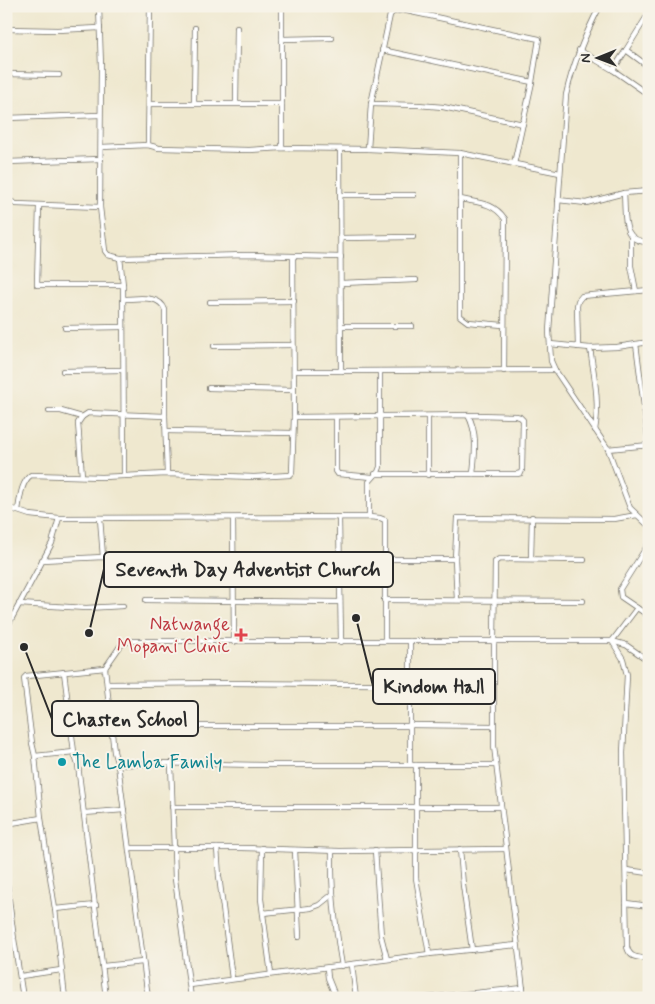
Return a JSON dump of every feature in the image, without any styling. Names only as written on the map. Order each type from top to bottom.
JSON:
[{"type":"street","points":[[100,6],[100,207],[104,251],[108,255],[120,258],[247,255],[341,257]]},
{"type":"street","points":[[148,145],[150,6]]},
{"type":"street","points":[[282,6],[282,148]]},
{"type":"street","points":[[600,6],[579,50],[566,96],[558,200],[550,344],[551,361],[555,370],[608,449],[630,508],[649,526]]},
{"type":"street","points":[[368,149],[371,104],[382,50],[390,15],[398,10],[537,38],[540,42],[514,164]]},
{"type":"street","points":[[613,70],[649,13]]},
{"type":"street","points":[[6,30],[100,28]]},
{"type":"street","points":[[194,103],[195,28]]},
{"type":"street","points":[[236,103],[237,28]]},
{"type":"street","points":[[282,39],[332,38]]},
{"type":"street","points":[[382,50],[532,82]]},
{"type":"street","points":[[579,50],[613,70],[649,95]]},
{"type":"street","points":[[626,50],[649,67]]},
{"type":"street","points":[[6,74],[59,74]]},
{"type":"street","points":[[149,104],[282,104]]},
{"type":"street","points":[[371,104],[443,107],[523,124]]},
{"type":"street","points":[[6,118],[100,115]]},
{"type":"street","points":[[101,147],[114,148],[148,145],[159,148],[249,150],[282,148],[368,149],[460,153],[560,173]]},
{"type":"street","points":[[340,149],[341,370]]},
{"type":"street","points":[[460,153],[460,316],[468,322],[503,325]]},
{"type":"street","points":[[6,162],[101,159]]},
{"type":"street","points":[[558,200],[586,203],[624,193],[649,191]]},
{"type":"street","points":[[624,193],[626,227],[631,237],[638,242],[649,242]]},
{"type":"street","points":[[341,195],[414,195]]},
{"type":"street","points":[[6,199],[16,204],[38,206],[100,207]]},
{"type":"street","points":[[460,199],[492,205],[505,219],[504,371]]},
{"type":"street","points":[[38,206],[37,284],[123,286]]},
{"type":"street","points":[[341,238],[413,237]]},
{"type":"street","points":[[631,237],[630,266],[636,292]]},
{"type":"street","points":[[18,510],[24,484],[31,476],[290,475],[293,470],[292,433],[294,418],[293,257]]},
{"type":"street","points":[[120,258],[123,286],[124,476]]},
{"type":"street","points":[[341,282],[416,280]]},
{"type":"street","points":[[578,347],[577,306],[582,296],[649,290]]},
{"type":"street","points":[[123,299],[158,300],[163,304],[165,310],[167,474]]},
{"type":"street","points":[[210,302],[294,301]]},
{"type":"street","points":[[341,326],[412,326]]},
{"type":"street","points":[[66,328],[122,328]]},
{"type":"street","points":[[550,344],[590,348],[649,342]]},
{"type":"street","points":[[608,449],[649,445],[636,344]]},
{"type":"street","points":[[214,346],[294,345]]},
{"type":"street","points":[[590,348],[596,390],[597,420],[595,430]]},
{"type":"street","points":[[63,370],[122,370]]},
{"type":"street","points":[[294,371],[555,370]]},
{"type":"street","points":[[369,517],[369,482],[380,468],[380,371]]},
{"type":"street","points":[[208,388],[293,390]]},
{"type":"street","points":[[49,410],[82,416]]},
{"type":"street","points":[[82,476],[78,423],[82,416],[88,413],[165,416]]},
{"type":"street","points":[[468,415],[474,430],[475,441],[473,474]]},
{"type":"street","points":[[294,418],[516,416],[522,420],[521,473],[374,476],[338,474],[336,471],[336,418]]},
{"type":"street","points":[[428,417],[428,475]]},
{"type":"street","points":[[166,431],[292,433]]},
{"type":"street","points":[[6,507],[30,515],[59,518],[380,518],[384,520],[385,641]]},
{"type":"street","points":[[457,600],[455,559],[457,518],[614,519],[637,516]]},
{"type":"street","points":[[531,558],[532,517]]},
{"type":"street","points":[[6,630],[18,604],[33,581],[52,543],[59,518]]},
{"type":"street","points":[[100,518],[103,557]]},
{"type":"street","points":[[233,518],[234,642]]},
{"type":"street","points":[[339,518],[340,642]]},
{"type":"street","points":[[649,543],[620,589],[621,598],[649,616]]},
{"type":"street","points":[[42,560],[103,557],[146,560],[455,559]]},
{"type":"street","points":[[524,998],[505,848],[493,726],[495,562],[499,559],[531,558],[584,560]]},
{"type":"street","points":[[146,600],[340,602]]},
{"type":"street","points":[[384,600],[583,601]]},
{"type":"street","points":[[18,604],[86,608],[123,606]]},
{"type":"street","points":[[612,641],[637,608]]},
{"type":"street","points":[[410,641],[410,764]]},
{"type":"street","points":[[612,641],[622,659],[627,675],[623,738],[628,952],[631,956],[649,959]]},
{"type":"street","points":[[148,998],[130,848],[118,765],[114,752],[107,684],[106,668],[121,645],[129,642],[612,641],[626,645],[649,661]]},
{"type":"street","points":[[65,998],[55,909],[41,818],[36,756],[32,743],[24,678],[26,676],[106,668]]},
{"type":"street","points":[[64,672],[74,752],[78,765],[106,998]]},
{"type":"street","points":[[107,684],[493,685]]},
{"type":"street","points":[[111,726],[493,726]]},
{"type":"street","points":[[36,756],[74,752]]},
{"type":"street","points":[[118,765],[171,763],[496,765]]},
{"type":"street","points":[[171,763],[175,879],[191,998]]},
{"type":"street","points":[[416,765],[416,878],[428,954]]},
{"type":"street","points":[[172,806],[501,808]]},
{"type":"street","points":[[84,813],[124,810]]},
{"type":"street","points":[[6,824],[41,818]]},
{"type":"street","points":[[130,848],[262,848],[332,851],[505,848]]},
{"type":"street","points":[[217,848],[232,979]]},
{"type":"street","points":[[262,848],[261,899],[270,974]]},
{"type":"street","points":[[460,849],[462,884],[472,950]]},
{"type":"street","points":[[295,850],[299,938]]},
{"type":"street","points":[[375,850],[379,922],[387,959]]},
{"type":"street","points":[[332,851],[334,924],[342,966]]},
{"type":"street","points":[[626,870],[649,873]]},
{"type":"street","points":[[6,876],[23,998]]},
{"type":"street","points":[[263,912],[297,910],[319,905],[332,894]]},
{"type":"street","points":[[626,903],[649,906]]},
{"type":"street","points":[[55,909],[96,905]]},
{"type":"street","points":[[190,984],[428,954],[517,945]]},
{"type":"street","points":[[103,966],[144,962]]},
{"type":"street","points":[[352,965],[356,998]]},
{"type":"street","points":[[327,968],[328,978],[336,998]]},
{"type":"street","points":[[21,976],[61,970]]},
{"type":"street","points":[[426,998],[523,988]]},
{"type":"place","name":"Kindom Hall","points":[[356,618]]},
{"type":"place","name":"Seventh Day Adventist Church","points":[[89,633]]},
{"type":"place","name":"Natwange Mopani Clinic","points":[[241,635]]},
{"type":"place","name":"Chasten School","points":[[24,647]]},
{"type":"place","name":"The Lamba Family","points":[[62,762]]}]
